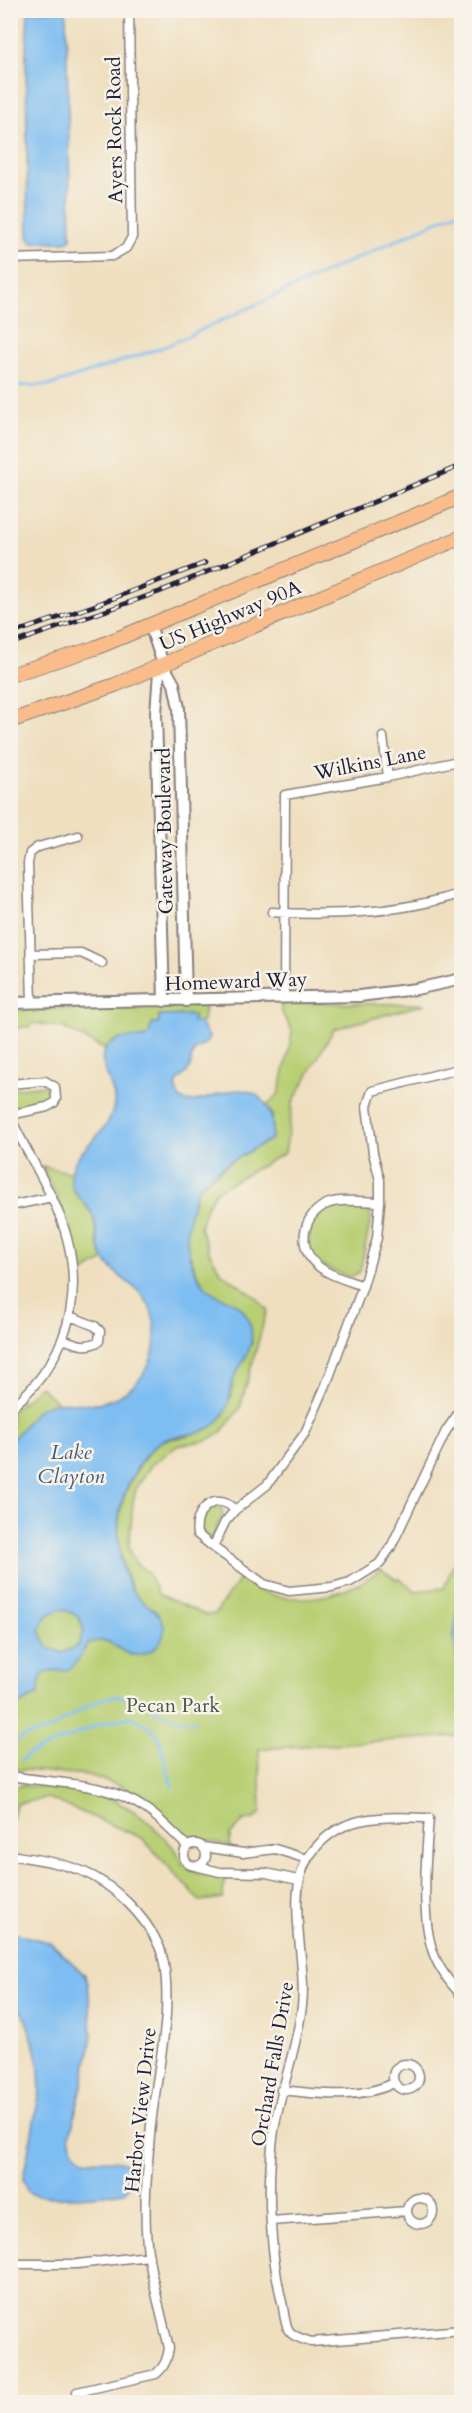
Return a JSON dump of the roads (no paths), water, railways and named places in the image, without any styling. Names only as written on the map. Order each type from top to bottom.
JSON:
[{"type":"main road","name":"US Highway 90A","points":[[10,675],[95,648],[462,496]]},
{"type":"main road","name":"US Highway 90A","points":[[10,721],[115,685],[462,537]]},
{"type":"street","name":"Ayers Rock Road","points":[[10,259],[112,256],[126,248],[132,237],[129,10]]},
{"type":"street","name":"Gateway Boulevard","points":[[150,626],[163,664],[174,684],[179,708],[186,1001]]},
{"type":"street","name":"Gateway Boulevard","points":[[163,664],[158,680],[156,713],[164,1001]]},
{"type":"street","points":[[383,737],[388,777]]},
{"type":"street","name":"Wilkins Lane","points":[[285,913],[285,795],[388,777],[462,760]]},
{"type":"street","points":[[32,1003],[28,863],[30,853],[38,847],[78,836]]},
{"type":"street","points":[[272,912],[377,910],[428,902],[462,893]]},
{"type":"street","points":[[284,997],[285,913]]},
{"type":"street","points":[[31,954],[81,953],[102,963]]},
{"type":"street","name":"Homeward Way","points":[[10,1003],[359,996],[416,989],[462,979]]},
{"type":"street","points":[[213,1547],[225,1522],[235,1510],[267,1485],[305,1433],[327,1385],[363,1286],[377,1238],[380,1202],[380,1180],[373,1153],[368,1106],[372,1091],[462,1068]]},
{"type":"street","points":[[10,1084],[45,1082],[55,1087],[54,1103],[47,1107],[10,1116],[52,1197],[69,1240],[74,1285],[70,1316],[57,1353],[45,1372],[10,1409]]},
{"type":"street","points":[[10,1206],[52,1197]]},
{"type":"street","points":[[363,1286],[322,1269],[312,1261],[307,1251],[305,1232],[314,1212],[323,1205],[345,1201],[380,1202]]},
{"type":"street","points":[[63,1339],[80,1346],[89,1346],[99,1341],[100,1331],[95,1326],[70,1316]]},
{"type":"street","points":[[235,1510],[226,1503],[209,1504],[202,1508],[195,1527],[196,1534],[270,1587],[289,1591],[332,1587],[350,1582],[371,1571],[391,1547],[446,1431],[462,1408]]},
{"type":"street","points":[[10,1776],[94,1786],[122,1795],[148,1810],[188,1847]]},
{"type":"street","name":"Orchard Falls Drive","points":[[462,1996],[445,1977],[432,1949],[427,1913],[429,1818],[377,1818],[350,1823],[325,1839],[307,1859],[298,1880],[297,1903],[303,1969],[303,2005],[296,2042],[281,2090],[274,2133],[271,2221],[279,2292],[288,2330],[296,2337],[311,2342],[462,2330]]},
{"type":"street","points":[[298,1880],[266,1873],[220,1872],[195,1866],[185,1859],[184,1855],[188,1847],[195,1844],[243,1853],[275,1849],[307,1859]]},
{"type":"street","points":[[195,1866],[206,1858],[203,1847]]},
{"type":"street","name":"Harbor View Drive","points":[[10,1855],[44,1860],[82,1871],[111,1890],[135,1911],[159,1947],[164,1966],[166,2013],[149,2146],[146,2195],[149,2256],[169,2348],[164,2367],[156,2374],[77,2392]]},
{"type":"street","points":[[281,2090],[318,2094],[351,2094],[394,2083]]},
{"type":"street","points":[[271,2221],[407,2211]]},
{"type":"street","points":[[10,2264],[77,2264],[149,2256]]},
{"type":"water","points":[[28,11],[66,11],[71,239],[66,242],[31,242],[28,236],[26,54]]},
{"type":"water","name":"Lake Clayton","points":[[193,1015],[192,1022],[199,1022],[209,1037],[207,1042],[195,1050],[190,1069],[177,1082],[177,1093],[181,1099],[196,1101],[231,1091],[242,1091],[259,1097],[265,1103],[272,1119],[271,1139],[224,1166],[199,1187],[188,1225],[188,1248],[194,1270],[210,1291],[235,1303],[243,1310],[250,1326],[251,1343],[236,1375],[227,1408],[220,1419],[203,1431],[170,1438],[156,1445],[134,1473],[124,1496],[119,1516],[118,1536],[122,1567],[135,1594],[162,1619],[164,1632],[159,1643],[145,1654],[132,1655],[106,1641],[92,1642],[85,1648],[75,1665],[65,1671],[45,1673],[40,1680],[39,1694],[13,1708],[10,1706],[11,1440],[38,1410],[50,1404],[59,1402],[96,1403],[123,1394],[143,1375],[152,1357],[155,1326],[149,1306],[144,1297],[115,1272],[104,1259],[93,1216],[72,1187],[71,1171],[75,1161],[111,1117],[114,1096],[104,1069],[102,1060],[104,1052],[109,1045],[120,1039],[147,1037],[152,1023],[159,1023],[159,1016]],"holes":[[[63,1609],[78,1616],[84,1631],[78,1646],[62,1653],[47,1646],[40,1631],[48,1616]]]},
{"type":"water","points":[[461,1584],[462,1682],[454,1636]]},
{"type":"water","points":[[10,1932],[51,1943],[85,1975],[88,1983],[92,2035],[70,2136],[78,2156],[85,2159],[119,2161],[128,2164],[131,2179],[124,2192],[61,2197],[28,2192],[23,2179],[40,2091],[39,2068],[25,2017],[11,1997]]},
{"type":"waterway","points":[[10,386],[51,385],[164,347],[462,210]]},
{"type":"waterway","points":[[10,1746],[20,1738],[52,1728],[95,1702],[114,1697],[133,1699],[167,1715],[196,1721]]},
{"type":"waterway","points":[[22,1760],[27,1755],[105,1722],[133,1717],[153,1729],[159,1739],[172,1787]]},
{"type":"railway","points":[[10,644],[159,592],[462,465]]},
{"type":"railway","points":[[10,634],[93,606],[205,563]]},
{"type":"park label","name":"Pecan Park","points":[[173,1705]]}]
